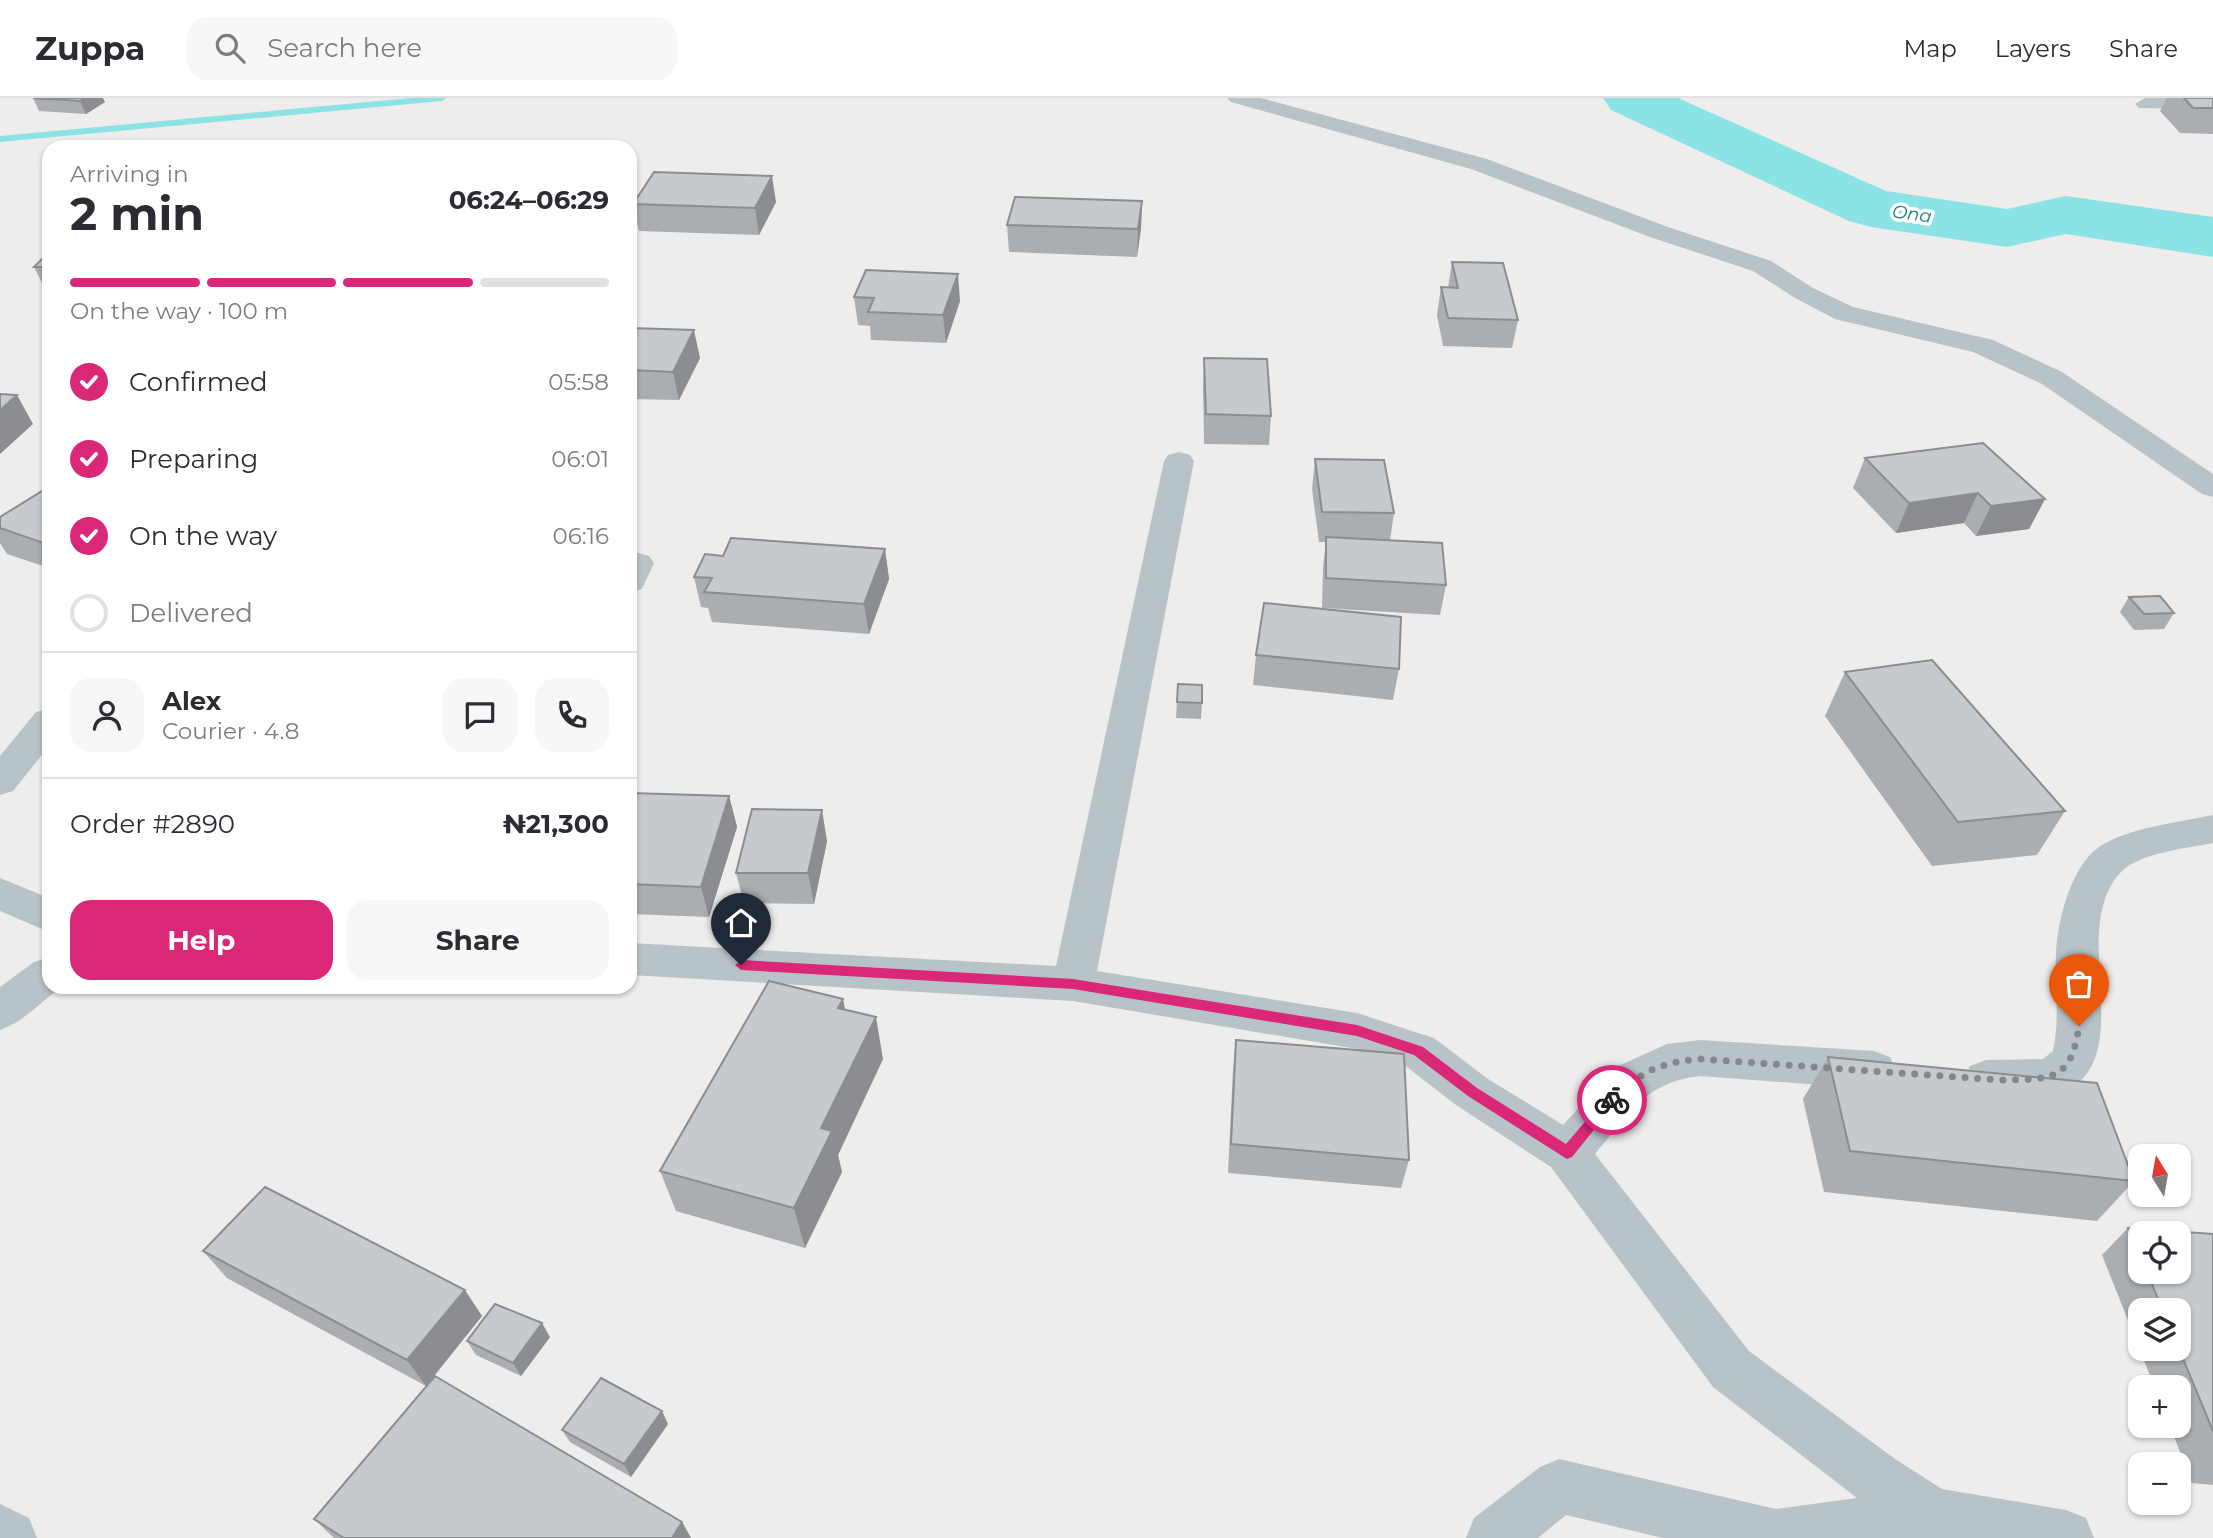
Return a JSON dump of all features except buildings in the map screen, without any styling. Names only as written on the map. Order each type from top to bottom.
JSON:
[{"type":"street","points":[[1238,98],[1479,164],[1660,232],[1762,266],[1812,298],[1844,313],[1983,346],[2052,378],[2213,488]]},
{"type":"street","points":[[2146,103],[2213,103]]},
{"type":"street","points":[[1073,984],[1179,461]]},
{"type":"street","points":[[0,782],[42,729]]},
{"type":"street","points":[[1567,1153],[1632,1080],[1667,1062],[1700,1059],[2000,1080],[2031,1079],[2060,1072],[2070,1063],[2076,1051],[2079,1026],[2077,951],[2084,907],[2099,872],[2112,857],[2213,829]]},
{"type":"street","points":[[0,893],[42,913]]},
{"type":"street","points":[[637,959],[1073,984],[1357,1031],[1418,1051],[1472,1092],[1567,1153],[1731,1368],[1876,1478],[1932,1515]]},
{"type":"street","points":[[0,1013],[27,988],[42,978]]},
{"type":"street","points":[[1494,1538],[1559,1486],[1776,1537],[1932,1515],[2066,1538]]},
{"type":"street","points":[[0,1532],[9,1538]]},
{"type":"waterway","points":[[0,139],[442,98]]},
{"type":"waterway","name":"Ona","points":[[1631,98],[1871,208],[2007,228],[2066,215],[2213,237]]},
{"type":"way so far","points":[[1612,1100],[1632,1080],[1667,1062],[1700,1059],[2000,1080],[2031,1079],[2060,1072],[2070,1063],[2076,1051],[2079,1026]]},
{"type":"route","points":[[741,965],[1073,984],[1357,1031],[1418,1051],[1472,1092],[1567,1153],[1612,1100]]}]
